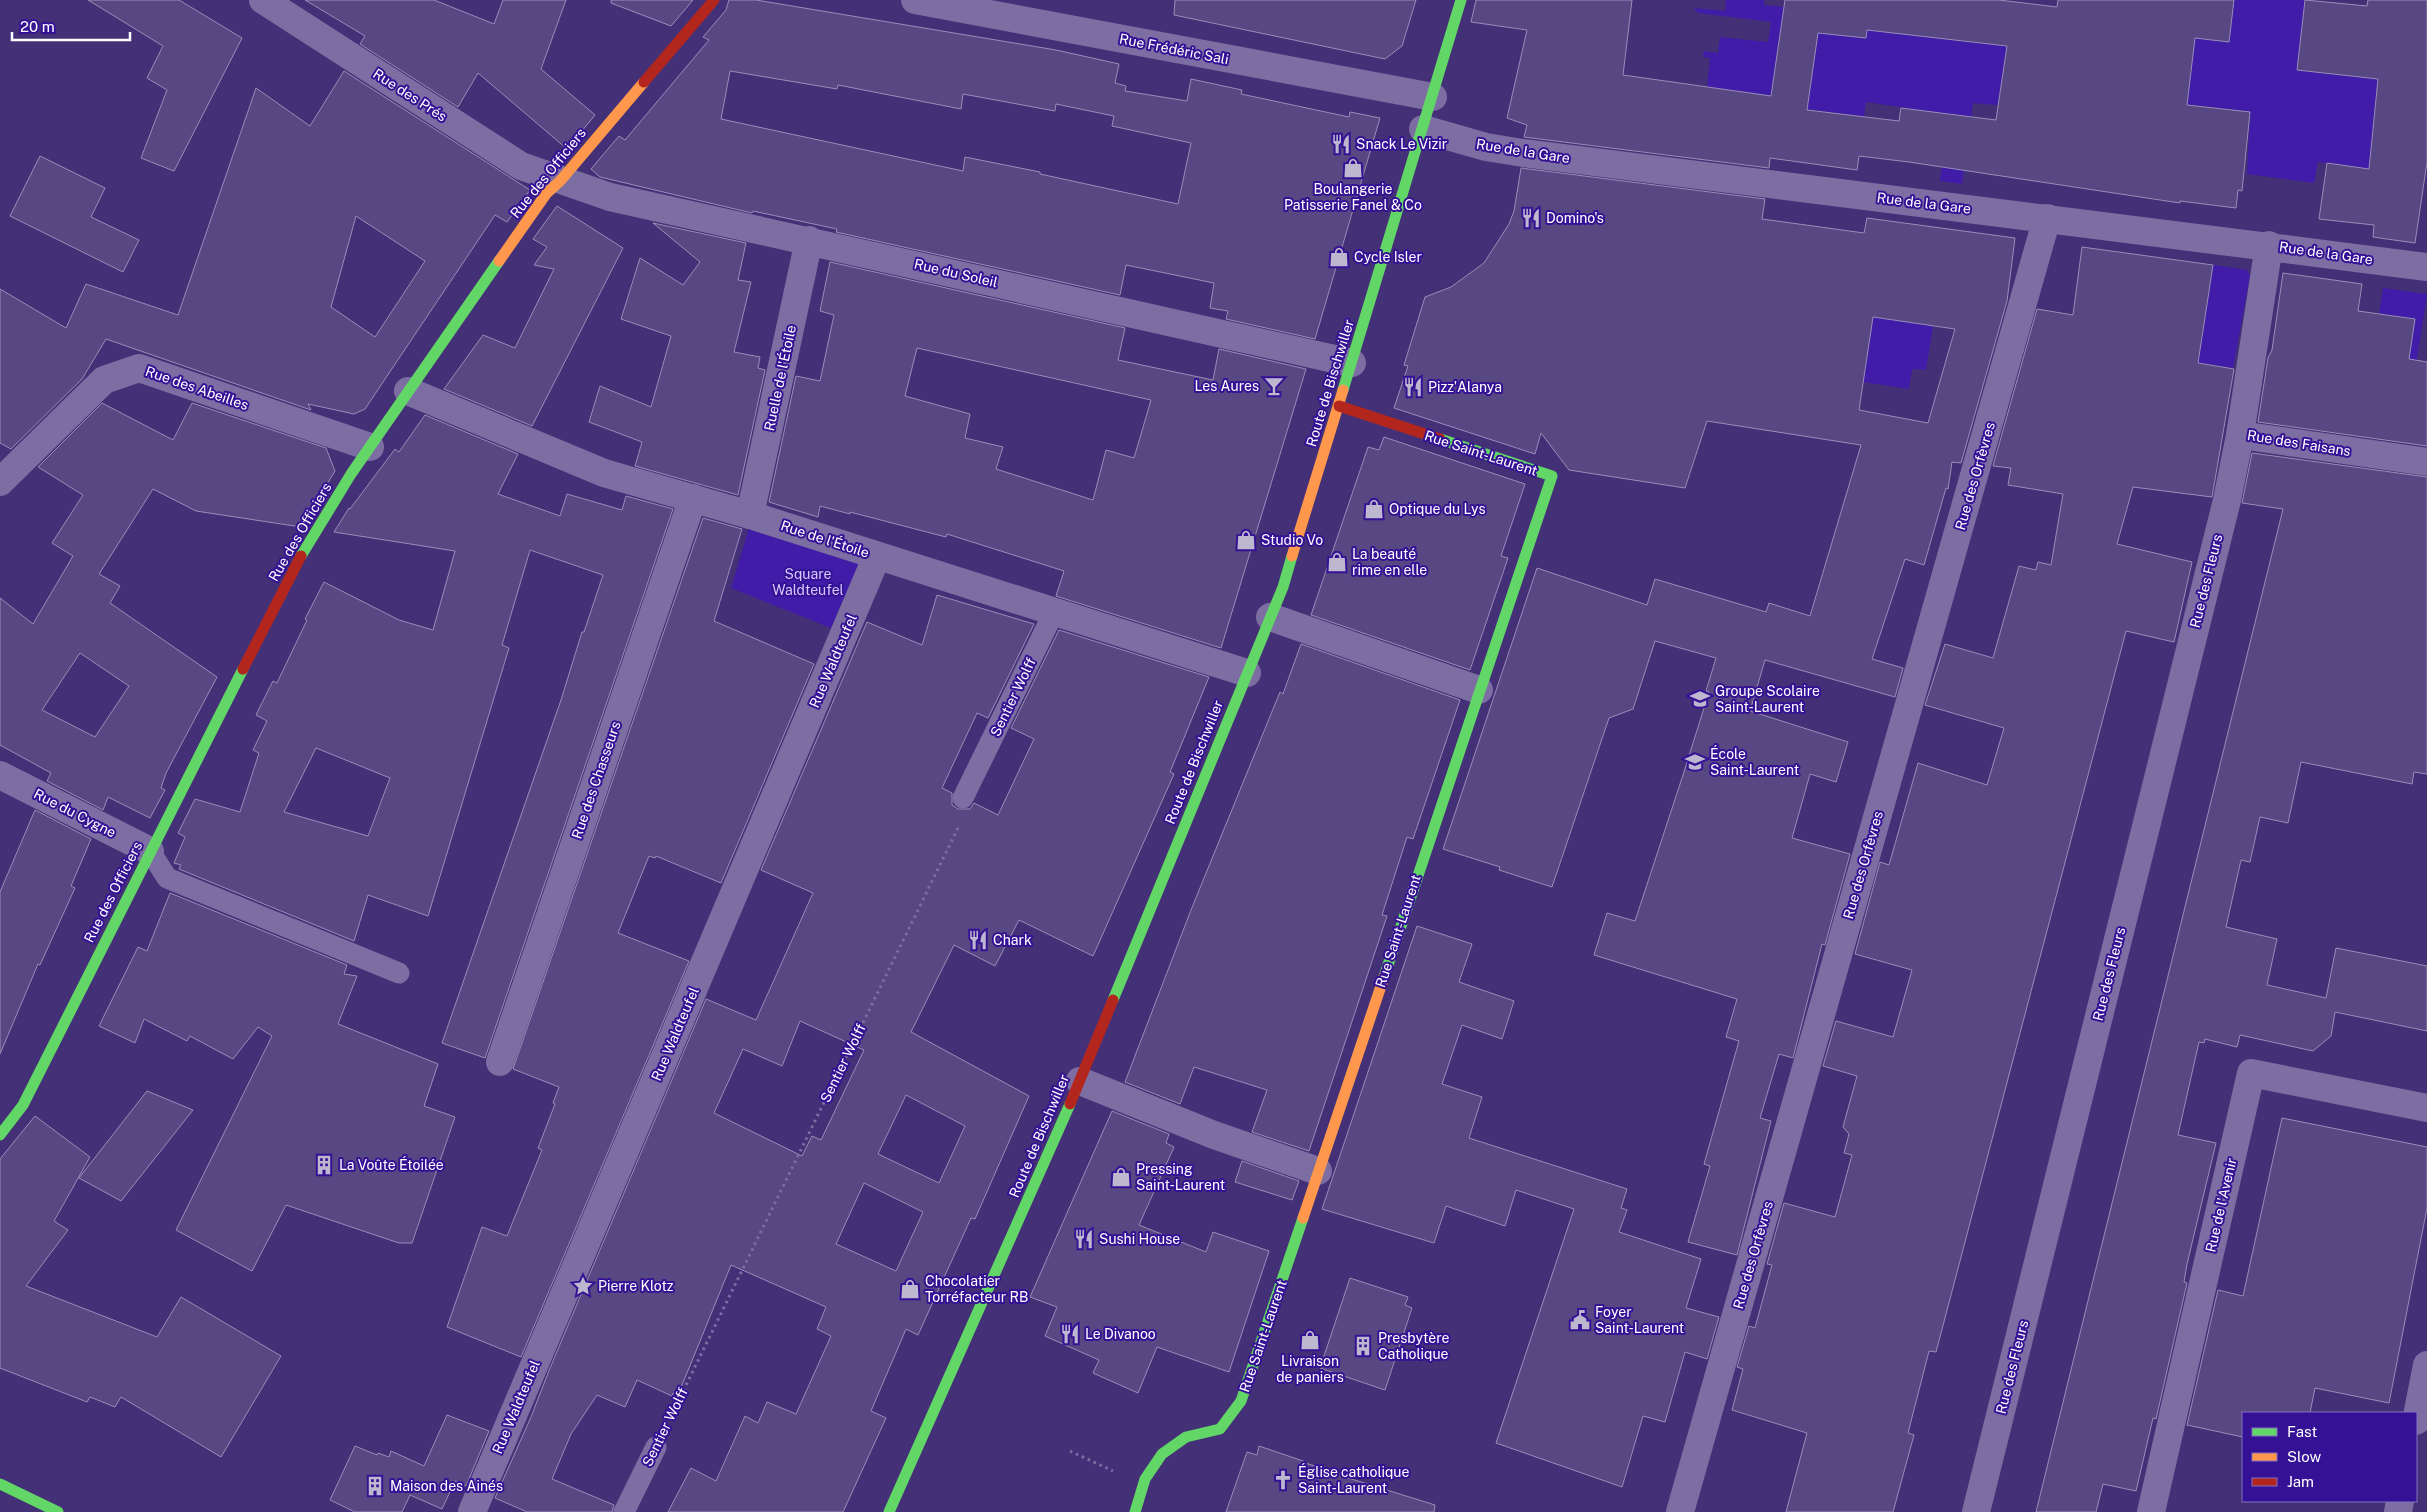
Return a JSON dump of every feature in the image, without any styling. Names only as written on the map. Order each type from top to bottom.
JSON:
[{"type":"street","name":"Rue des Prés","points":[[263,0],[521,166],[561,180]]},
{"type":"street","name":"Rue des Officiers","points":[[0,1135],[23,1105],[292,572],[370,447],[546,194],[561,180],[714,0]]},
{"type":"street","name":"Rue Frédéric Sali","points":[[915,0],[1433,97]]},
{"type":"street","name":"Route de Bischwiller","points":[[889,1512],[1080,1081],[1284,587],[1461,0]]},
{"type":"street","name":"Rue de la Gare","points":[[1423,129],[1486,147],[1523,153],[2427,267]]},
{"type":"street","name":"Rue du Soleil","points":[[561,180],[610,197],[1352,362]]},
{"type":"street","name":"Rue des Orfèvres","points":[[1680,1512],[2047,218]]},
{"type":"street","name":"Ruelle de l'Étoile","points":[[750,515],[809,240]]},
{"type":"street","name":"Rue des Faisans","points":[[2269,246],[2240,435],[2427,462]]},
{"type":"street","name":"Rue des Abeilles","points":[[0,482],[104,380],[139,368],[370,447]]},
{"type":"street","name":"Rue de l'Étoile","points":[[408,391],[604,473],[750,515],[1247,673]]},
{"type":"street","name":"Rue Saint-Laurent","points":[[1135,1512],[1143,1484],[1153,1463],[1166,1448],[1196,1432],[1220,1429],[1241,1401],[1552,476],[1339,406]]},
{"type":"street","name":"Rue des Fleurs","points":[[1976,1512],[2227,500],[2240,435]]},
{"type":"street","name":"Rue des Chasseurs","points":[[500,1062],[693,498]]},
{"type":"street","name":"Rue Waldteufel","points":[[472,1512],[877,556]]},
{"type":"street","points":[[1270,617],[1479,690]]},
{"type":"street","name":"Rue du Cygne","points":[[0,775],[150,852]]},
{"type":"street","name":"Rue de l'Avenir","points":[[2151,1512],[2251,1073],[2427,1108]]},
{"type":"street","points":[[1080,1081],[1214,1135],[1318,1171]]},
{"type":"street","points":[[2417,1416],[2427,1365]]},
{"type":"street","points":[[0,1484],[58,1512]]},
{"type":"lane","name":"Sentier Wolff","points":[[964,798],[1054,612]]},
{"type":"lane","points":[[150,852],[167,878],[399,973]]},
{"type":"lane","name":"Sentier Wolff","points":[[624,1512],[656,1447]]},
{"type":"path","name":"Sentier Wolff","points":[[656,1447],[960,824],[964,798]]},
{"type":"path","points":[[1070,1451],[1143,1484]]},
{"type":"green space","points":[[1726,0],[1764,0],[1764,5],[1798,8],[1867,30],[1974,42],[2195,38],[2229,42],[2234,0],[2305,0],[2297,70],[2387,80],[2374,125],[2369,169],[2318,162],[2314,183],[2247,174],[2250,112],[2142,99],[2021,107],[1973,103],[1962,184],[1940,181],[1948,114],[1866,102],[1864,117],[1806,109],[1814,63],[1788,60],[1787,63],[1776,63],[1771,96],[1707,87],[1710,58],[1703,57],[1704,51],[1718,53],[1720,37],[1768,42],[1771,22],[1698,13],[1694,8],[1725,11]],"holes":[[[2005,56],[2030,60],[2029,70],[2004,67]]]},
{"type":"green space","points":[[2213,265],[2247,270],[2250,276],[2233,368],[2174,360],[2077,315],[2074,303],[2204,321]]},
{"type":"green space","points":[[1856,285],[1933,326],[1926,370],[1912,369],[1909,389],[1863,382],[1873,318]]},
{"type":"green space","points":[[2383,288],[2427,294],[2415,371],[2408,369],[2414,319],[2379,314]]},
{"type":"green space","name":"Square Waldteufel","points":[[750,525],[859,563],[831,628],[731,588]]},
{"type":"building","points":[[88,0],[179,0],[242,38],[174,171],[141,158],[167,90],[147,78],[163,46]]},
{"type":"building","points":[[305,0],[434,0],[494,24],[503,0],[566,0],[541,69],[595,115],[567,149],[478,73],[458,107],[360,44],[365,36]]},
{"type":"building","points":[[611,0],[693,0],[671,26],[611,3]]},
{"type":"building","points":[[729,0],[756,0],[1056,50],[1119,64],[1115,83],[1126,86],[1125,91],[1187,101],[1191,79],[1242,90],[1241,94],[1349,117],[1350,112],[1380,118],[1315,339],[1226,319],[1228,311],[1210,308],[1214,283],[1126,265],[1120,295],[836,232],[837,229],[753,211],[752,213],[600,177],[591,169],[619,136],[625,140],[709,40],[703,37],[726,10]],"holes":[[[730,71],[837,89],[838,85],[961,109],[963,94],[1055,111],[1056,104],[1114,116],[1112,126],[1191,143],[1178,204],[1040,174],[1040,172],[965,157],[963,171],[721,119]]]},
{"type":"building","points":[[1175,0],[1416,0],[1402,46],[1385,59],[1174,15]]},
{"type":"building","points":[[1476,0],[1632,0],[1623,75],[1771,96],[1785,0],[1999,0],[2057,7],[2058,0],[2234,0],[2229,42],[2195,38],[2187,105],[2250,112],[2242,191],[2238,190],[2236,208],[2180,201],[2180,203],[1859,156],[1857,170],[1770,158],[1769,168],[1524,137],[1527,125],[1507,118],[1527,30],[1471,22]],"holes":[[[1867,30],[2007,46],[1996,120],[1901,108],[1899,121],[1807,110],[1818,33],[1866,38]]]},
{"type":"building","points":[[2305,0],[2367,6],[2368,0],[2427,0],[2427,162],[2415,243],[2373,237],[2374,225],[2319,219],[2327,163],[2369,169],[2378,79],[2297,70]]},
{"type":"building","points":[[344,71],[530,190],[507,222],[495,215],[365,409],[354,414],[308,404],[311,410],[106,339],[82,379],[11,449],[0,443],[0,289],[66,328],[86,284],[178,315],[256,88],[310,126]],"holes":[[[356,216],[425,261],[375,337],[331,307]]]},
{"type":"building","points":[[40,156],[105,188],[91,217],[139,240],[123,272],[10,216]]},
{"type":"building","points":[[1521,168],[1765,199],[1762,219],[1864,233],[1867,218],[2015,238],[2007,301],[1961,463],[1952,462],[1948,489],[1946,488],[1924,565],[1905,559],[1872,659],[1903,668],[1895,697],[1765,660],[1750,711],[1848,742],[1836,782],[1810,774],[1792,838],[1850,854],[1825,945],[1822,944],[1793,1058],[1779,1054],[1760,1118],[1771,1121],[1737,1255],[1688,1242],[1710,1166],[1704,1164],[1739,1041],[1726,1037],[1737,999],[1594,955],[1607,913],[1635,921],[1709,692],[1706,691],[1716,658],[1655,641],[1633,709],[1609,718],[1552,887],[1499,870],[1500,867],[1443,849],[1537,568],[1647,605],[1655,579],[1766,612],[1769,603],[1810,616],[1861,445],[1707,421],[1685,488],[1569,470],[1541,433],[1535,454],[1394,408],[1408,366],[1404,365],[1425,297],[1451,287],[1484,263],[1509,224],[1514,211]],"holes":[[[1873,317],[1955,329],[1928,423],[1859,410]]]},
{"type":"building","points":[[557,206],[623,248],[532,426],[444,389],[483,335],[515,348],[554,269],[534,265],[547,247],[533,239]]},
{"type":"building","points":[[653,223],[746,243],[738,280],[751,282],[734,352],[760,357],[758,368],[765,370],[738,495],[635,466],[642,442],[589,422],[600,386],[651,407],[671,336],[621,319],[640,258],[683,285],[700,262]]},
{"type":"building","points":[[2082,247],[2213,265],[2198,363],[2234,369],[2212,497],[2133,487],[2117,544],[2192,562],[2174,642],[2126,631],[1936,1352],[1929,1351],[1908,1433],[1914,1435],[1893,1512],[1786,1512],[1807,1433],[1732,1410],[1743,1369],[1737,1367],[1749,1326],[1755,1328],[1772,1265],[1767,1264],[1784,1203],[1835,1217],[1852,1155],[1844,1153],[1849,1134],[1843,1127],[1857,1076],[1823,1066],[1836,1021],[1893,1037],[1912,970],[1855,954],[1880,862],[1889,865],[1918,763],[1987,785],[2004,728],[1925,705],[1945,644],[1993,658],[2019,566],[2036,570],[2038,562],[2051,565],[2063,494],[2008,485],[2011,468],[1993,466],[2037,309],[2073,315]]},
{"type":"building","points":[[830,262],[1125,328],[1118,360],[1213,380],[1219,349],[1306,369],[1221,648],[1056,596],[1064,571],[947,534],[946,537],[820,506],[818,517],[769,502],[796,376],[820,381],[834,315],[820,311]],"holes":[[[917,348],[1151,400],[1134,458],[1106,450],[1093,500],[996,469],[1003,447],[965,438],[970,414],[905,396]]]},
{"type":"building","points":[[2283,273],[2362,284],[2358,311],[2415,319],[2409,359],[2427,362],[2427,446],[2258,422],[2268,358],[2272,350]]},
{"type":"building","points":[[102,403],[173,440],[192,403],[326,448],[335,471],[301,527],[196,511],[153,489],[99,574],[120,586],[110,603],[217,677],[166,773],[161,788],[165,790],[150,818],[108,797],[103,810],[47,781],[51,773],[0,745],[0,598],[33,624],[73,556],[52,543],[83,495],[38,467]],"holes":[[[80,653],[129,686],[95,737],[42,710]]]},
{"type":"building","points":[[425,415],[518,454],[498,494],[560,516],[567,494],[622,510],[626,496],[673,509],[485,1058],[442,1043],[603,575],[530,550],[502,645],[509,648],[428,916],[368,895],[354,941],[179,869],[181,865],[174,863],[185,837],[178,833],[195,799],[240,812],[259,753],[253,750],[267,721],[256,715],[273,681],[277,683],[307,620],[305,619],[324,582],[399,620],[433,630],[455,551],[334,532],[349,508],[395,449],[399,452]],"holes":[[[316,748],[390,778],[368,836],[284,812]]]},
{"type":"building","points":[[1384,437],[1525,484],[1501,556],[1508,558],[1470,670],[1311,615],[1368,447],[1379,450]]},
{"type":"building","points":[[2252,453],[2427,477],[2427,774],[2414,772],[2412,784],[2301,762],[2288,823],[2260,817],[2250,862],[2241,860],[2226,927],[2277,939],[2267,985],[2326,998],[2336,948],[2427,966],[2427,1031],[2335,1012],[2331,1036],[2313,1051],[2240,1035],[2237,1047],[2205,1039],[2204,1043],[2199,1042],[2178,1135],[2216,1143],[2187,1264],[2184,1282],[2187,1283],[2156,1419],[2153,1418],[2136,1491],[2103,1484],[2096,1512],[2036,1512],[2283,509],[2242,503]]},
{"type":"building","points":[[703,518],[742,529],[714,621],[814,664],[721,883],[656,856],[655,858],[649,856],[618,933],[689,961],[521,1357],[447,1327],[482,1227],[507,1236],[542,1150],[538,1148],[555,1104],[553,1103],[559,1087],[513,1069]]},
{"type":"building","points":[[937,595],[1034,624],[988,718],[977,713],[942,788],[952,793],[952,805],[958,809],[970,809],[974,803],[998,815],[1034,739],[1011,728],[1059,630],[1209,677],[1170,772],[1174,774],[1093,956],[1019,920],[995,966],[954,945],[911,1032],[1029,1096],[975,1219],[971,1218],[918,1335],[906,1329],[871,1411],[886,1418],[843,1512],[668,1512],[691,1468],[716,1481],[745,1416],[758,1423],[767,1402],[796,1414],[831,1336],[817,1329],[826,1307],[731,1265],[678,1395],[673,1393],[672,1396],[637,1380],[625,1407],[597,1395],[571,1434],[552,1479],[614,1505],[612,1512],[527,1512],[495,1498],[531,1417],[706,999],[756,1020],[813,893],[761,870],[867,622],[922,645]],"holes":[[[800,1021],[864,1050],[821,1140],[812,1136],[802,1156],[714,1113],[743,1049],[782,1066]],[[906,1095],[965,1126],[939,1183],[878,1154]],[[864,1183],[923,1212],[896,1271],[836,1244]]]},
{"type":"building","points":[[1301,644],[1460,700],[1413,839],[1407,837],[1382,915],[1387,916],[1309,1151],[1252,1132],[1267,1090],[1194,1067],[1180,1104],[1125,1082],[1191,910],[1280,692],[1283,694]]},
{"type":"building","points":[[35,810],[91,839],[71,886],[75,888],[40,965],[38,964],[0,1054],[0,892]]},
{"type":"building","name":"La Voûte Étoilée","points":[[170,893],[347,965],[344,974],[357,976],[338,1024],[438,1064],[424,1106],[455,1117],[412,1243],[399,1243],[286,1205],[252,1271],[176,1230],[272,1036],[258,1027],[233,1059],[190,1036],[187,1041],[144,1019],[135,1043],[99,1026],[138,947],[147,951]]},
{"type":"building","points":[[1417,926],[1472,944],[1459,982],[1514,1001],[1502,1039],[1462,1025],[1442,1084],[1482,1097],[1469,1138],[1627,1189],[1621,1208],[1627,1210],[1619,1232],[1701,1259],[1686,1308],[1719,1317],[1707,1359],[1685,1352],[1665,1422],[1643,1416],[1622,1487],[1496,1443],[1574,1209],[1516,1190],[1505,1226],[1446,1206],[1434,1243],[1322,1209]]},
{"type":"building","points":[[147,1091],[193,1110],[121,1201],[79,1178]]},
{"type":"building","points":[[1112,1111],[1169,1134],[1166,1143],[1174,1147],[1139,1225],[1206,1252],[1213,1232],[1269,1251],[1229,1372],[1157,1347],[1138,1393],[1093,1373],[1099,1360],[1045,1336],[1057,1307],[1030,1297]]},
{"type":"building","points":[[35,1116],[90,1157],[54,1221],[68,1230],[26,1286],[157,1337],[181,1297],[281,1356],[221,1457],[121,1397],[115,1407],[90,1397],[87,1402],[0,1368],[0,1159]]},
{"type":"building","points":[[2282,1118],[2427,1147],[2427,1208],[2389,1403],[2315,1388],[2310,1412],[2242,1412],[2242,1437],[2187,1425],[2218,1290],[2243,1296]]},
{"type":"building","points":[[1242,1161],[1299,1181],[1292,1200],[1235,1182]]},
{"type":"building","name":"Presbytère Catholique","points":[[1350,1278],[1408,1297],[1405,1305],[1412,1308],[1385,1390],[1320,1368]]},
{"type":"building","points":[[447,1415],[489,1431],[466,1486],[455,1481],[442,1509],[410,1495],[402,1512],[355,1512],[330,1500],[355,1446],[377,1455],[378,1453],[389,1457],[391,1451],[424,1466]]},
{"type":"building","name":"Église catholique Saint-Laurent","points":[[1259,1446],[1305,1463],[1346,1475],[1345,1477],[1435,1505],[1434,1512],[1226,1512],[1247,1452],[1257,1455]]},
{"type":"traffic: fast","points":[[1343,390],[1461,0]]},
{"type":"traffic: fast","points":[[301,556],[351,474],[499,261]]},
{"type":"traffic: fast","points":[[1384,977],[1552,476],[1440,439]]},
{"type":"traffic: fast","points":[[1113,1000],[1283,587],[1292,556]]},
{"type":"traffic: fast","points":[[0,1135],[23,1105],[243,669]]},
{"type":"traffic: fast","points":[[889,1512],[1070,1104]]},
{"type":"traffic: fast","points":[[1135,1512],[1145,1479],[1162,1454],[1186,1437],[1220,1429],[1241,1401],[1303,1218]]},
{"type":"traffic: fast","points":[[0,1484],[58,1512]]},
{"type":"traffic: slow","points":[[499,261],[546,194],[561,180],[644,82]]},
{"type":"traffic: slow","points":[[1292,556],[1343,390]]},
{"type":"traffic: slow","points":[[1303,1218],[1384,977]]},
{"type":"traffic: jam","points":[[644,82],[714,0]]},
{"type":"traffic: jam","points":[[1339,406],[1440,439]]},
{"type":"traffic: jam","points":[[243,669],[301,556]]},
{"type":"traffic: jam","points":[[1070,1104],[1113,1000]]},
{"type":"place","name":"Snack Le Vizir","points":[[1341,144]]},
{"type":"place","name":"Boulangerie Patisserie Fanel & Co","points":[[1353,168]]},
{"type":"place","name":"Domino's","points":[[1531,218]]},
{"type":"place","name":"Cycle Isler","points":[[1339,257]]},
{"type":"place","name":"Les Aures","points":[[1274,386]]},
{"type":"place","name":"Pizz'Alanya","points":[[1413,387]]},
{"type":"place","name":"Optique du Lys","points":[[1374,509]]},
{"type":"place","name":"Studio Vo","points":[[1246,540]]},
{"type":"place","name":"La beauté rime en elle","points":[[1337,562]]},
{"type":"place","name":"Groupe Scolaire Saint-Laurent","points":[[1700,699]]},
{"type":"place","name":"École Saint-Laurent","points":[[1695,762]]},
{"type":"place","name":"Chark","points":[[978,940]]},
{"type":"place","name":"La Voûte Étoilée","points":[[324,1165]]},
{"type":"place","name":"Pressing Saint-Laurent","points":[[1121,1177]]},
{"type":"place","name":"Sushi House","points":[[1084,1239]]},
{"type":"place","name":"Pierre Klotz","points":[[583,1286]]},
{"type":"place","name":"Chocolatier Torréfacteur RB","points":[[910,1289]]},
{"type":"place","name":"Foyer Saint-Laurent","points":[[1580,1320]]},
{"type":"place","name":"Le Divanoo","points":[[1070,1334]]},
{"type":"place","name":"Livraison de paniers","points":[[1310,1340]]},
{"type":"place","name":"Presbytère Catholique","points":[[1363,1346]]},
{"type":"place","name":"Église catholique Saint-Laurent","points":[[1283,1480]]},
{"type":"place","name":"Maison des Ainés","points":[[375,1486]]}]
